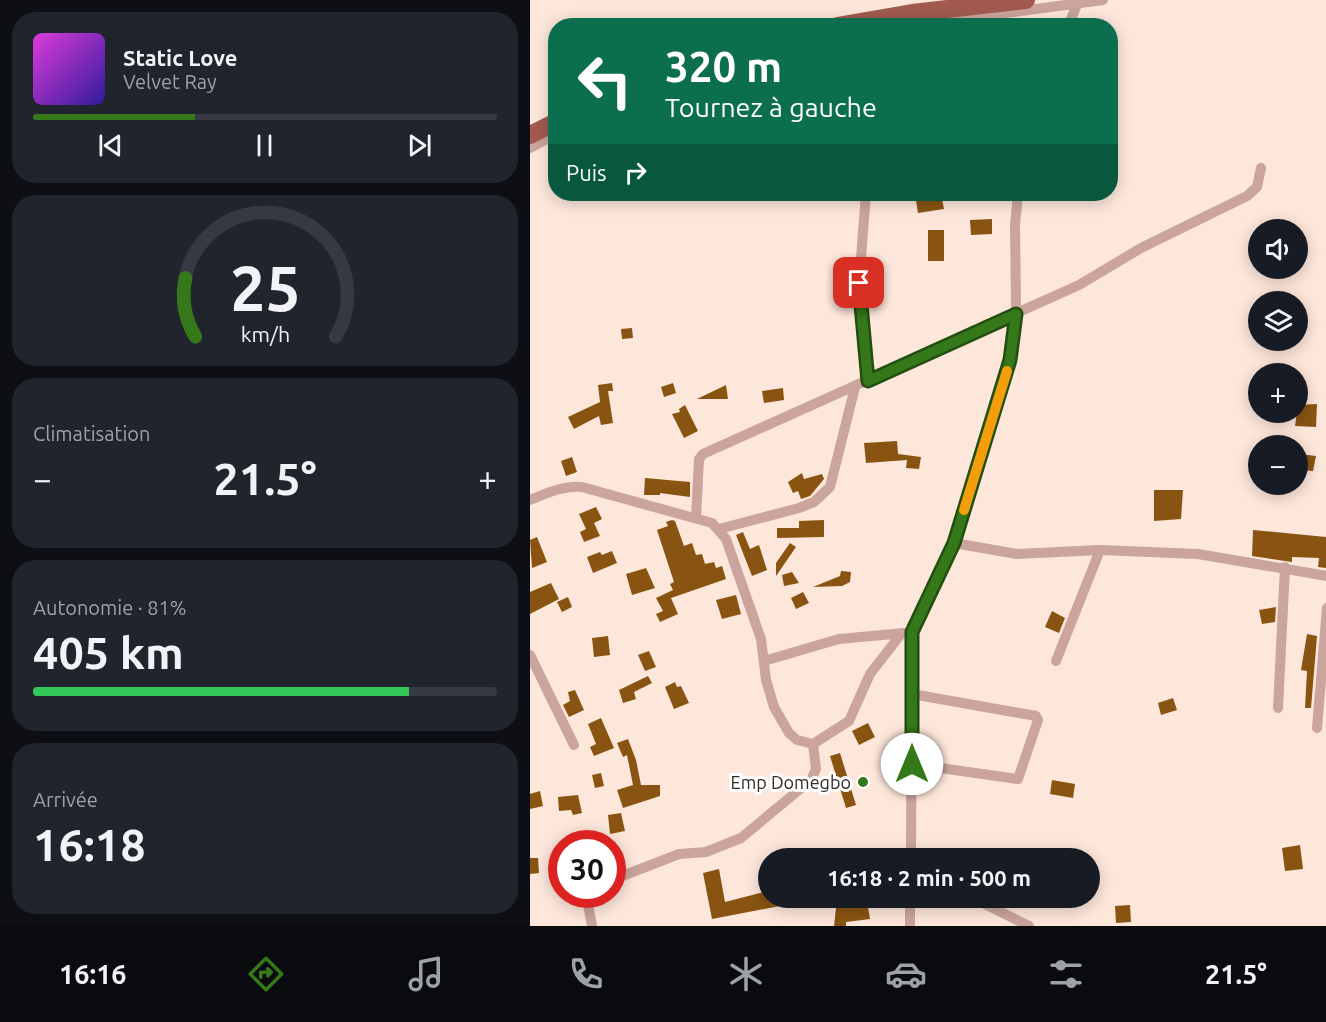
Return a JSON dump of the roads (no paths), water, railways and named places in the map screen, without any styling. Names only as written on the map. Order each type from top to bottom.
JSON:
[{"type":"highway","points":[[902,18],[1026,0]]},
{"type":"highway","points":[[530,135],[548,126]]},
{"type":"street","points":[[963,18],[1080,1],[1103,0]]},
{"type":"street","points":[[1072,18],[1080,1]]},
{"type":"street","points":[[530,148],[548,138]]},
{"type":"street","points":[[696,518],[698,459],[703,454],[1079,285],[1141,248],[1247,196],[1257,187],[1261,168]]},
{"type":"street","points":[[865,201],[859,283],[868,381]]},
{"type":"street","points":[[719,529],[761,639],[766,680],[774,707],[789,733],[797,740],[813,744],[850,721],[870,674],[907,633],[954,543],[1010,360],[1016,314],[1015,225],[1017,201]]},
{"type":"street","points":[[530,500],[571,486],[696,518],[719,529],[799,508],[814,502],[830,488],[855,387]]},
{"type":"street","points":[[954,543],[1017,554],[1100,550],[1198,554],[1285,567],[1326,576]]},
{"type":"street","points":[[1056,662],[1100,550]]},
{"type":"street","points":[[1278,708],[1285,567]]},
{"type":"street","points":[[1317,728],[1326,608]]},
{"type":"street","points":[[764,661],[839,639],[907,633]]},
{"type":"street","points":[[907,633],[912,694],[911,848]]},
{"type":"street","points":[[530,655],[574,745]]},
{"type":"street","points":[[912,694],[1036,716],[1038,720],[1018,779],[912,764]]},
{"type":"street","points":[[626,875],[679,854],[706,852],[741,838],[811,780],[816,769],[813,744]]},
{"type":"street","points":[[589,908],[592,926]]},
{"type":"street","points":[[910,908],[910,926]]},
{"type":"street","points":[[993,908],[1029,926]]},
{"type":"place","name":"Emp Domegbo","points":[[863,782]]}]
